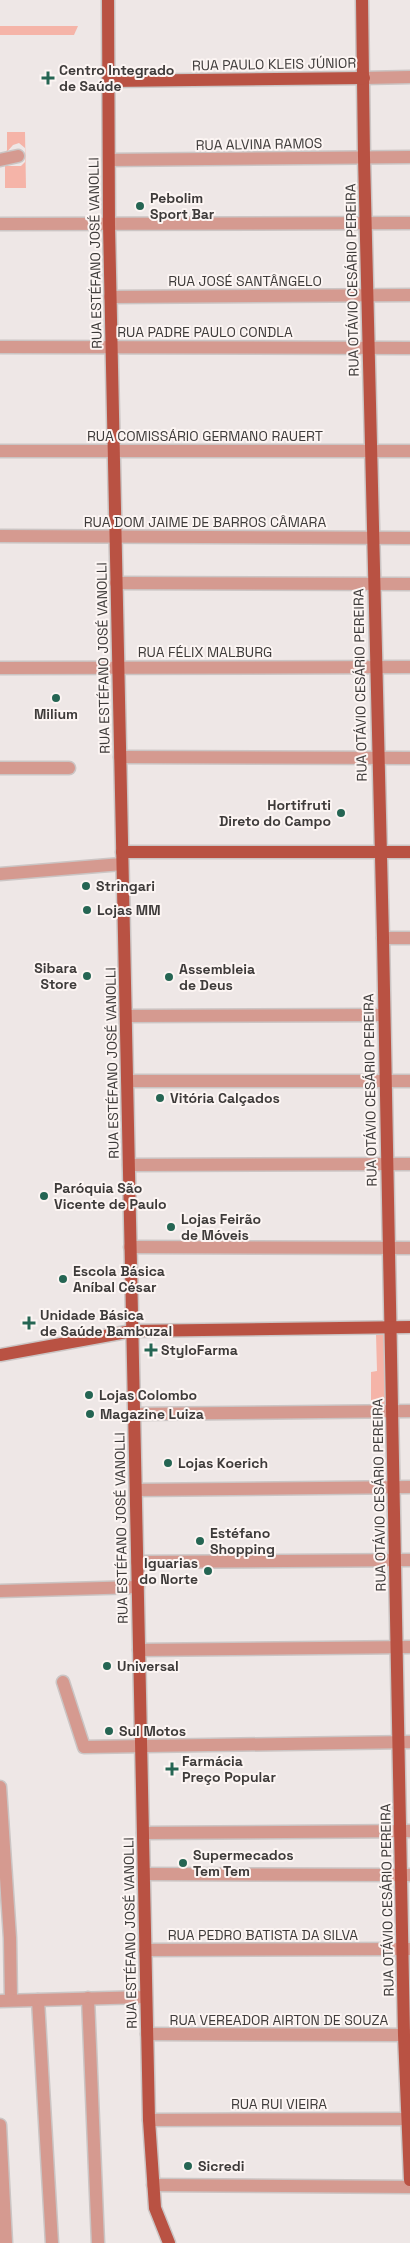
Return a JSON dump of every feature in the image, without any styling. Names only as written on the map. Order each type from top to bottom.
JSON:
[{"type":"main road","name":"RUA ESTÉFANO JOSÉ VANOLLI","points":[[108,0],[110,297],[149,2120],[155,2208],[169,2243]]},
{"type":"main road","name":"RUA OTÁVIO CESÁRIO PEREIRA","points":[[362,0],[365,224],[395,1560],[404,1648],[410,2180]]},
{"type":"main road","name":"RUA PAULO KLEIS JÚNIOR","points":[[109,81],[364,78]]},
{"type":"main road","points":[[122,858],[410,852]]},
{"type":"main road","points":[[0,1355],[132,1332],[410,1327]]},
{"type":"street","name":"RUA PAULO KLEIS JÚNIOR","points":[[364,78],[410,77]]},
{"type":"street","points":[[0,160],[18,156]]},
{"type":"street","name":"RUA ALVINA RAMOS","points":[[109,160],[410,157]]},
{"type":"street","points":[[0,224],[410,224]]},
{"type":"street","name":"RUA JOSÉ SANTÂNGELO","points":[[110,297],[410,295]]},
{"type":"street","name":"RUA PADRE PAULO CONDLA","points":[[0,347],[410,348]]},
{"type":"street","name":"RUA COMISSÁRIO GERMANO RAUERT","points":[[0,451],[410,451]]},
{"type":"street","name":"RUA DOM JAIME DE BARROS CÂMARA","points":[[0,536],[410,538]]},
{"type":"street","points":[[116,584],[410,584]]},
{"type":"street","name":"RUA FÉLIX MALBURG","points":[[0,668],[410,667]]},
{"type":"street","points":[[120,757],[410,758]]},
{"type":"street","points":[[0,768],[69,768]]},
{"type":"street","points":[[0,874],[122,858]]},
{"type":"street","points":[[382,938],[410,938]]},
{"type":"street","points":[[126,1016],[384,1015]]},
{"type":"street","points":[[127,1081],[410,1081]]},
{"type":"street","points":[[129,1165],[410,1164]]},
{"type":"street","points":[[130,1247],[410,1248]]},
{"type":"street","points":[[134,1414],[410,1411]]},
{"type":"street","points":[[136,1490],[410,1487]]},
{"type":"street","points":[[137,1562],[410,1560]]},
{"type":"street","points":[[0,1591],[138,1587]]},
{"type":"street","points":[[139,1650],[404,1648]]},
{"type":"street","points":[[63,1682],[84,1747],[404,1742]]},
{"type":"street","points":[[0,1787],[5,2000],[146,1997]]},
{"type":"street","points":[[143,1833],[405,1831]]},
{"type":"street","points":[[144,1874],[406,1875]]},
{"type":"street","name":"RUA PEDRO BATISTA DA SILVA","points":[[145,1950],[407,1949]]},
{"type":"street","points":[[88,1998],[98,2243]]},
{"type":"street","points":[[38,2000],[52,2243]]},
{"type":"street","name":"RUA VEREADOR AIRTON DE SOUZA","points":[[147,2034],[407,2035]]},
{"type":"street","name":"RUA RUI VIEIRA","points":[[149,2120],[408,2119]]},
{"type":"street","points":[[0,2125],[6,2243]]},
{"type":"street","points":[[153,2185],[410,2187]]},
{"type":"shaded area","points":[[0,26],[78,26],[74,35],[0,35]]},
{"type":"shaded area","points":[[7,132],[25,132],[26,188],[5,188],[5,166],[21,166],[25,162],[25,148],[19,143],[13,145],[5,154],[7,150]]},
{"type":"shaded area","points":[[376,1334],[384,1334],[386,1405],[371,1405],[371,1372],[377,1371]]},
{"type":"place","name":"Centro Integrado de Saúde","points":[[48,78]]},
{"type":"place","name":"Pebolim Sport Bar","points":[[140,206]]},
{"type":"place","name":"Milium","points":[[56,698]]},
{"type":"place","name":"Hortifruti Direto do Campo","points":[[341,813]]},
{"type":"place","name":"Stringari","points":[[86,886]]},
{"type":"place","name":"Lojas MM","points":[[87,910]]},
{"type":"place","name":"Sibara Store","points":[[87,976]]},
{"type":"place","name":"Assembleia de Deus","points":[[169,977]]},
{"type":"place","name":"Vitória Calçados","points":[[160,1098]]},
{"type":"place","name":"Paróquia São Vicente de Paulo","points":[[44,1196]]},
{"type":"place","name":"Lojas Feirão de Móveis","points":[[171,1227]]},
{"type":"place","name":"Escola Básica Aníbal César","points":[[63,1279]]},
{"type":"place","name":"Unidade Básica de Saúde Bambuzal","points":[[29,1323]]},
{"type":"place","name":"StyloFarma","points":[[151,1350]]},
{"type":"place","name":"Lojas Colombo","points":[[89,1395]]},
{"type":"place","name":"Magazine Luiza","points":[[90,1414]]},
{"type":"place","name":"Lojas Koerich","points":[[168,1463]]},
{"type":"place","name":"Estéfano Shopping","points":[[200,1541]]},
{"type":"place","name":"Iguarias do Norte","points":[[208,1571]]},
{"type":"place","name":"Universal","points":[[107,1666]]},
{"type":"place","name":"Sul Motos","points":[[109,1731]]},
{"type":"place","name":"Farmácia Preço Popular","points":[[172,1769]]},
{"type":"place","name":"Supermecados Tem Tem","points":[[183,1863]]},
{"type":"place","name":"Sicredi","points":[[188,2166]]}]
